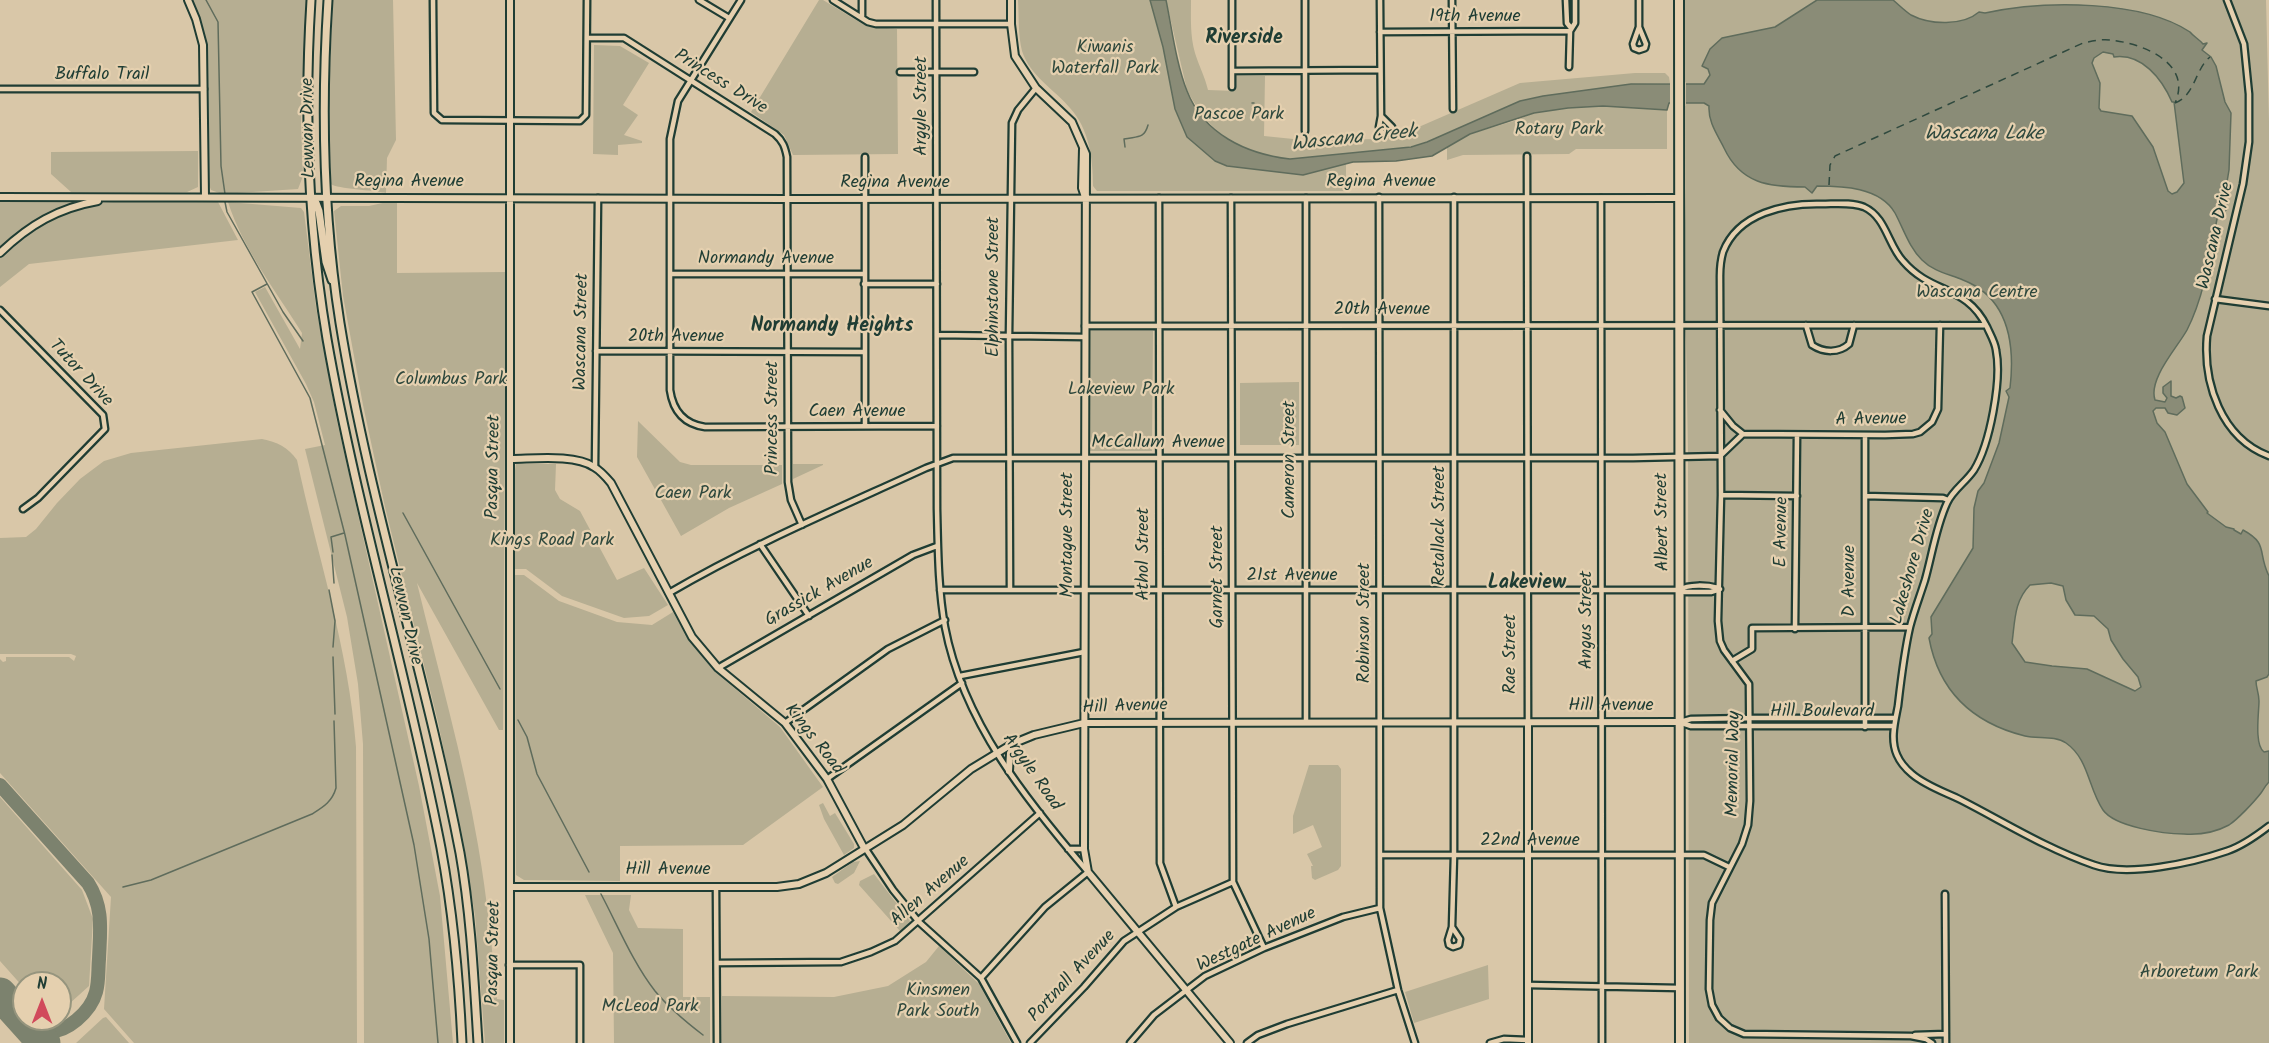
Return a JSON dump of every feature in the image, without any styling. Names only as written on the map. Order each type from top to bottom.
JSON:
[{"type":"main road","name":"Lewvan Drive","points":[[311,0],[307,99],[310,197],[319,289],[339,406],[441,849],[456,960],[462,1043]]},
{"type":"main road","name":"Lewvan Drive","points":[[328,0],[324,79],[326,197],[336,291],[357,409],[435,737],[460,854],[472,956],[478,1043]]},
{"type":"main road","name":"Albert Street","points":[[1679,1],[1680,1043]]},
{"type":"main road","name":"Lewvan Drive","points":[[310,197],[316,203],[319,211],[326,262],[336,291]]},
{"type":"street","points":[[188,0],[200,31],[204,60],[205,197]]},
{"type":"street","points":[[434,0],[434,113],[442,120],[580,121],[586,115],[587,0]]},
{"type":"street","name":"Pasqua Street","points":[[510,0],[510,1043]]},
{"type":"street","points":[[699,0],[729,18]]},
{"type":"street","points":[[670,351],[670,139],[674,115],[678,101],[741,0]]},
{"type":"street","points":[[833,0],[876,24],[1011,24]]},
{"type":"street","points":[[862,0],[862,18]]},
{"type":"street","name":"Argyle Street","points":[[936,0],[936,463]]},
{"type":"street","points":[[1011,0],[1015,56],[1036,88]]},
{"type":"street","points":[[1232,0],[1232,87]]},
{"type":"street","points":[[1305,0],[1305,130]]},
{"type":"street","points":[[1380,0],[1381,116]]},
{"type":"street","points":[[1452,0],[1452,109]]},
{"type":"street","points":[[1566,0],[1567,23],[1570,29],[1569,68]]},
{"type":"street","points":[[1570,29],[1575,23],[1575,0]]},
{"type":"street","points":[[1639,0],[1639,27],[1633,44],[1634,48],[1639,50],[1645,48],[1646,44],[1639,27]]},
{"type":"street","name":"Wascana Drive","points":[[2227,0],[2244,44],[2250,131],[2243,184],[2206,346],[2208,372],[2216,402],[2237,434],[2251,447],[2269,456]]},
{"type":"street","name":"19th Avenue","points":[[1380,32],[1570,29]]},
{"type":"street","name":"Princess Drive","points":[[586,38],[624,38],[781,139],[787,157],[787,199]]},
{"type":"street","points":[[1232,71],[1380,70]]},
{"type":"street","points":[[900,72],[974,72]]},
{"type":"street","name":"Montague Street","points":[[1036,88],[1072,122],[1086,154],[1084,849],[1088,872]]},
{"type":"street","name":"Elphinstone Street","points":[[1010,589],[1009,336],[1012,123],[1018,110],[1036,88]]},
{"type":"street","name":"Buffalo Trail","points":[[0,89],[204,89]]},
{"type":"street","name":"Rae Street","points":[[1527,156],[1528,1041]]},
{"type":"street","points":[[864,426],[865,157]]},
{"type":"street","name":"Regina Avenue","points":[[0,197],[1678,198]]},
{"type":"street","name":"Robinson Street","points":[[1379,197],[1380,908],[1398,990],[1415,1043]]},
{"type":"street","name":"Retallack Street","points":[[1452,927],[1455,589],[1454,197]]},
{"type":"street","name":"Regina Avenue","points":[[0,253],[25,230],[47,217],[73,206],[113,198]]},
{"type":"street","name":"Wascana Street","points":[[595,467],[598,198]]},
{"type":"street","name":"Athol Street","points":[[1159,198],[1160,863],[1176,907]]},
{"type":"street","name":"Garnet Street","points":[[1231,198],[1233,882],[1264,948]]},
{"type":"street","name":"Cameron Street","points":[[1306,198],[1306,722]]},
{"type":"street","name":"Angus Street","points":[[1601,198],[1602,1043]]},
{"type":"street","name":"Princess Street","points":[[787,199],[788,482],[791,500],[802,525]]},
{"type":"street","name":"Lakeshore Drive","points":[[1720,324],[1720,270],[1723,253],[1730,240],[1746,224],[1770,210],[1786,205],[1854,204],[1874,213],[1882,224],[1893,249],[1913,272],[1935,286],[1964,298],[1980,313],[1986,325],[1996,350],[1991,426],[1974,470],[1948,500],[1910,627],[1894,726],[1894,744],[1897,754],[1912,774],[1924,783],[2051,846],[2096,866],[2113,869],[2163,866],[2228,851],[2248,842],[2269,826]]},
{"type":"street","name":"Normandy Avenue","points":[[670,274],[863,274]]},
{"type":"street","points":[[864,284],[937,284]]},
{"type":"street","points":[[2216,299],[2269,306]]},
{"type":"street","name":"Tutor Drive","points":[[0,310],[103,415],[105,429],[38,498],[23,509]]},
{"type":"street","name":"Memorial Way","points":[[1720,324],[1719,633],[1724,650],[1749,684],[1749,727],[1748,825],[1742,844],[1714,897],[1710,920],[1709,989],[1715,1012],[1724,1024],[1737,1031],[1759,1036],[1911,1036],[1926,1039],[1932,1043]]},
{"type":"street","points":[[1806,325],[1812,345],[1829,351],[1838,350],[1849,344],[1854,325]]},
{"type":"street","name":"A Avenue","points":[[1743,434],[1913,434],[1926,428],[1932,422],[1940,398],[1940,325]]},
{"type":"street","name":"20th Avenue","points":[[1085,326],[1986,325]]},
{"type":"street","points":[[937,335],[1085,337]]},
{"type":"street","name":"20th Avenue","points":[[596,351],[864,352]]},
{"type":"street","name":"Caen Avenue","points":[[670,351],[672,401],[680,416],[692,425],[705,427],[937,426]]},
{"type":"street","points":[[1678,457],[1720,456],[1743,434],[1732,426],[1720,410]]},
{"type":"street","name":"E Avenue","points":[[1795,629],[1797,435]]},
{"type":"street","name":"D Avenue","points":[[1865,435],[1865,727]]},
{"type":"street","name":"McCallum Avenue","points":[[669,593],[717,565],[760,544],[936,463],[953,458],[1678,457]]},
{"type":"street","points":[[511,459],[575,460],[595,467]]},
{"type":"street","name":"Argyle Road","points":[[936,463],[940,590],[951,648],[975,714],[996,753],[1040,813],[1230,1043]]},
{"type":"street","name":"Kings Road","points":[[595,467],[611,483],[692,637],[718,668],[785,723],[827,779],[864,848],[893,890],[919,922],[981,978],[1017,1043]]},
{"type":"street","points":[[1721,495],[1797,496]]},
{"type":"street","points":[[1865,496],[1948,500]]},
{"type":"street","points":[[760,544],[809,616]]},
{"type":"street","name":"Grassick Avenue","points":[[718,668],[913,555],[938,546]]},
{"type":"street","name":"21st Avenue","points":[[940,590],[1679,590],[1683,587],[1720,589]]},
{"type":"street","points":[[785,723],[888,650],[945,621]]},
{"type":"street","points":[[1732,661],[1752,649],[1752,628],[1910,627]]},
{"type":"street","points":[[960,676],[1084,652]]},
{"type":"street","points":[[827,779],[962,683]]},
{"type":"street","name":"Hill Boulevard","points":[[1679,722],[1691,719],[1896,718]]},
{"type":"street","name":"Hill Avenue","points":[[510,887],[777,887],[800,884],[826,873],[903,825],[971,769],[1017,741],[1084,723],[1679,722]]},
{"type":"street","name":"Hill Boulevard","points":[[1679,722],[1691,726],[1894,726]]},
{"type":"street","points":[[1009,771],[1010,753],[1017,741]]},
{"type":"street","name":"Allen Avenue","points":[[717,963],[841,962],[895,941],[1040,813]]},
{"type":"street","points":[[1068,849],[1084,849]]},
{"type":"street","name":"22nd Avenue","points":[[1380,855],[1704,855],[1729,867]]},
{"type":"street","points":[[981,978],[1045,907],[1088,872]]},
{"type":"street","name":"Portnall Avenue","points":[[1030,1043],[1084,987],[1124,940],[1176,907],[1233,882]]},
{"type":"street","points":[[716,887],[717,1043]]},
{"type":"street","points":[[1945,894],[1946,1043]]},
{"type":"street","name":"Westgate Avenue","points":[[1130,1043],[1154,1015],[1205,976],[1264,948],[1343,917],[1380,908]]},
{"type":"street","points":[[509,965],[580,965],[580,1043]]},
{"type":"street","points":[[1528,985],[1680,988]]},
{"type":"street","points":[[1247,1043],[1258,1035],[1287,1024],[1398,990]]},
{"type":"street","points":[[1911,1036],[1946,1034]]},
{"type":"street","points":[[1490,1043],[1504,1039],[1528,1041]]},
{"type":"green space","points":[[191,0],[306,0],[301,121],[303,176],[298,189],[222,194],[211,190],[209,185],[207,53],[203,32]]},
{"type":"green space","points":[[333,0],[393,0],[396,140],[387,158],[386,193],[331,184],[329,95]]},
{"type":"green space","points":[[819,0],[823,0],[866,26],[897,29],[898,154],[793,155],[784,135],[751,112]]},
{"type":"green space","name":"Kiwanis Waterfall Park","points":[[1018,0],[1150,0],[1163,47],[1175,109],[1187,137],[1303,175],[1346,164],[1346,191],[1097,191],[1093,186],[1091,155],[1082,125],[1064,101],[1031,68],[1022,51]]},
{"type":"green space","name":"Pascoe Park","points":[[1166,0],[1191,0],[1193,47],[1208,90],[1235,91],[1236,76],[1265,76],[1264,136],[1303,140],[1383,139],[1421,126],[1520,83],[1635,73],[1665,73],[1670,83],[1631,84],[1520,101],[1427,142],[1408,147],[1304,159],[1272,157],[1256,153],[1228,140],[1205,118],[1196,105],[1187,90]]},
{"type":"green space","name":"Wascana Centre","points":[[1685,0],[2266,0],[2269,122],[2269,1043],[1689,1043],[1688,453],[1683,296],[1686,188]]},
{"type":"green space","points":[[594,45],[620,46],[649,63],[623,105],[638,115],[624,135],[642,141],[642,143],[618,145],[618,155],[593,154]]},
{"type":"green space","name":"Rotary Park","points":[[1603,106],[1667,110],[1667,149],[1576,149],[1569,154],[1463,155],[1447,160],[1447,147],[1470,134],[1534,113]]},
{"type":"green space","points":[[198,151],[198,187],[187,192],[71,192],[51,174],[51,152]]},
{"type":"green space","points":[[79,200],[41,216],[0,248],[0,201]]},
{"type":"green space","points":[[113,202],[218,202],[238,240],[29,264],[0,287],[0,258],[26,236],[65,213]]},
{"type":"green space","points":[[228,202],[301,208],[304,212],[316,307],[337,421],[419,786],[440,896],[453,1043],[364,1043],[363,744],[358,684],[347,617],[305,449],[325,445],[314,402],[306,384],[255,292],[265,287],[300,349],[302,333],[251,253]]},
{"type":"green space","name":"Columbus Park","points":[[397,202],[397,273],[506,272],[503,730],[499,730],[417,583],[458,746],[472,812],[484,884],[497,999],[504,1000],[504,1043],[485,1043],[475,915],[461,835],[438,722],[385,507],[343,296],[334,211],[341,206],[369,206]]},
{"type":"green space","name":"Lakeview Park","points":[[1090,331],[1153,331],[1152,451],[1090,451]]},
{"type":"green space","points":[[1299,382],[1299,445],[1240,445],[1240,383]]},
{"type":"green space","name":"Caen Park","points":[[638,421],[680,462],[691,465],[782,465],[782,484],[729,508],[681,536],[637,457]]},
{"type":"green space","points":[[262,439],[282,446],[297,460],[347,674],[356,747],[357,1043],[134,1043],[104,1009],[111,897],[0,773],[0,659],[3,662],[6,661],[6,657],[69,657],[74,661],[76,656],[71,654],[0,654],[0,538],[26,537],[36,529],[80,479],[104,461],[131,453]]},
{"type":"green space","name":"Kings Road Park","points":[[516,464],[556,464],[555,490],[560,499],[580,511],[617,580],[644,568],[668,605],[649,616],[624,618],[562,596],[526,569],[515,569],[513,561]]},
{"type":"green space","points":[[793,464],[823,464],[823,465],[793,479]]},
{"type":"green space","points":[[515,575],[524,575],[559,601],[617,622],[652,625],[673,612],[688,639],[713,670],[780,727],[823,787],[743,845],[620,846],[620,881],[524,880],[516,875]]},
{"type":"green space","points":[[1309,765],[1338,765],[1341,769],[1341,866],[1338,870],[1315,880],[1312,878],[1311,866],[1313,866],[1307,854],[1322,847],[1313,825],[1293,834],[1293,816]]},
{"type":"green space","points":[[0,797],[82,890],[93,919],[89,986],[72,1001],[72,971],[12,971],[12,974],[0,961]]},
{"type":"green space","points":[[823,803],[830,816],[835,813],[854,844],[854,848],[844,855],[824,819],[819,805]]},
{"type":"green space","points":[[860,861],[854,873],[838,884],[835,883],[832,877],[853,862]]},
{"type":"green space","points":[[874,874],[910,921],[909,925],[900,931],[859,885],[860,881]]},
{"type":"green space","name":"McLeod Park","points":[[585,895],[631,895],[629,910],[638,928],[683,929],[683,997],[710,997],[710,1043],[614,1043],[613,953]]},
{"type":"green space","name":"Kinsmen Park South","points":[[939,946],[979,984],[1011,1043],[722,1043],[722,996],[834,997],[888,986],[926,962]]},
{"type":"green space","points":[[1488,965],[1489,999],[1414,1023],[1405,992]]},
{"type":"green space","points":[[106,1017],[129,1043],[76,1043],[103,1018]]},
{"type":"water","name":"Wascana Lake","points":[[1150,0],[1166,0],[1183,80],[1204,119],[1215,130],[1243,147],[1290,159],[1411,147],[1520,101],[1543,96],[1631,84],[1704,84],[1710,75],[1708,69],[1702,66],[1710,49],[1722,38],[1775,27],[1817,0],[1893,0],[1919,18],[1937,22],[1964,20],[1979,12],[2036,6],[2120,8],[2170,21],[2190,32],[2203,44],[2207,43],[2202,50],[2211,57],[2216,66],[2225,102],[2231,113],[2226,188],[2227,209],[2217,219],[2206,276],[2193,317],[2159,373],[2154,392],[2155,400],[2165,402],[2167,398],[2163,393],[2163,387],[2171,381],[2171,396],[2182,397],[2185,408],[2177,415],[2168,413],[2165,408],[2156,408],[2153,411],[2157,423],[2165,432],[2187,484],[2207,513],[2226,527],[2241,534],[2243,530],[2251,535],[2261,549],[2269,576],[2269,674],[2256,681],[2259,701],[2258,736],[2261,748],[2264,752],[2269,751],[2269,782],[2241,815],[2219,830],[2175,834],[2129,825],[2109,816],[2103,810],[2084,765],[2066,743],[2052,738],[2025,736],[1989,723],[1974,714],[1950,689],[1934,657],[1929,638],[1932,634],[1931,617],[1973,548],[1974,508],[1978,491],[1984,483],[1999,443],[2009,397],[2006,391],[2010,388],[2011,372],[2009,340],[2006,325],[1990,298],[1978,288],[1937,270],[1922,260],[1910,244],[1895,213],[1880,198],[1849,188],[1817,186],[1812,193],[1805,187],[1780,186],[1757,181],[1739,169],[1731,160],[1714,128],[1709,106],[1704,103],[1669,103],[1667,110],[1603,106],[1534,113],[1470,134],[1432,156],[1396,161],[1353,162],[1303,175],[1227,166],[1215,161],[1187,137],[1175,109],[1163,47]],"holes":[[[2103,52],[2113,54],[2114,57],[2124,57],[2142,63],[2157,77],[2174,102],[2184,183],[2177,192],[2172,194],[2168,191],[2153,147],[2132,116],[2101,111],[2099,108],[2100,83],[2092,63],[2094,58]],[[2051,583],[2063,586],[2066,600],[2075,615],[2094,616],[2108,629],[2111,640],[2138,677],[2141,687],[2135,691],[2087,669],[2025,662],[2012,643],[2018,605],[2030,585]]]},
{"type":"pier","points":[[1670,80],[1686,82],[1686,106],[1671,106],[1670,111]]},
{"type":"waterway","points":[[206,0],[218,22],[221,166],[225,194]]},
{"type":"waterway","points":[[1125,147],[1124,139],[1142,135],[1148,125]]},
{"type":"waterway","points":[[225,202],[227,212],[283,312],[303,341]]},
{"type":"waterway","points":[[267,284],[252,292],[310,398],[345,535],[414,845],[429,939],[438,1043]]},
{"type":"waterway","points":[[403,513],[500,689]]},
{"type":"waterway","points":[[333,552],[331,537],[344,533]]},
{"type":"waterway","points":[[332,555],[334,583]]},
{"type":"waterway","points":[[329,590],[335,621],[333,647]]},
{"type":"waterway","points":[[333,657],[335,714]]},
{"type":"waterway","points":[[518,720],[527,737],[537,774],[589,872]]},
{"type":"waterway","points":[[123,887],[151,880],[312,814],[330,801],[336,788],[334,721]]},
{"type":"waterway","points":[[601,894],[647,980],[672,1009],[703,1035]]},
{"type":"ferry route","points":[[1829,185],[1830,165],[1835,156],[2083,43],[2103,40],[2123,42],[2136,45],[2161,58],[2171,66],[2177,77],[2179,89],[2175,103]]},
{"type":"ferry route","points":[[2175,103],[2187,95],[2201,68],[2210,57]]},
{"type":"taxiway","points":[[0,785],[88,883],[97,901],[100,920],[98,984],[89,1007],[72,1023]]},
{"type":"runway","points":[[0,994],[44,1043]]},
{"type":"district","name":"Riverside","points":[[1244,40]]},
{"type":"district","name":"Normandy Heights","points":[[832,328]]},
{"type":"district","name":"Lakeview","points":[[1527,585]]},
{"type":"water label","name":"Wascana Creek","points":[[1354,140]]},
{"type":"park label","name":"Arboretum Park","points":[[2199,974]]}]
